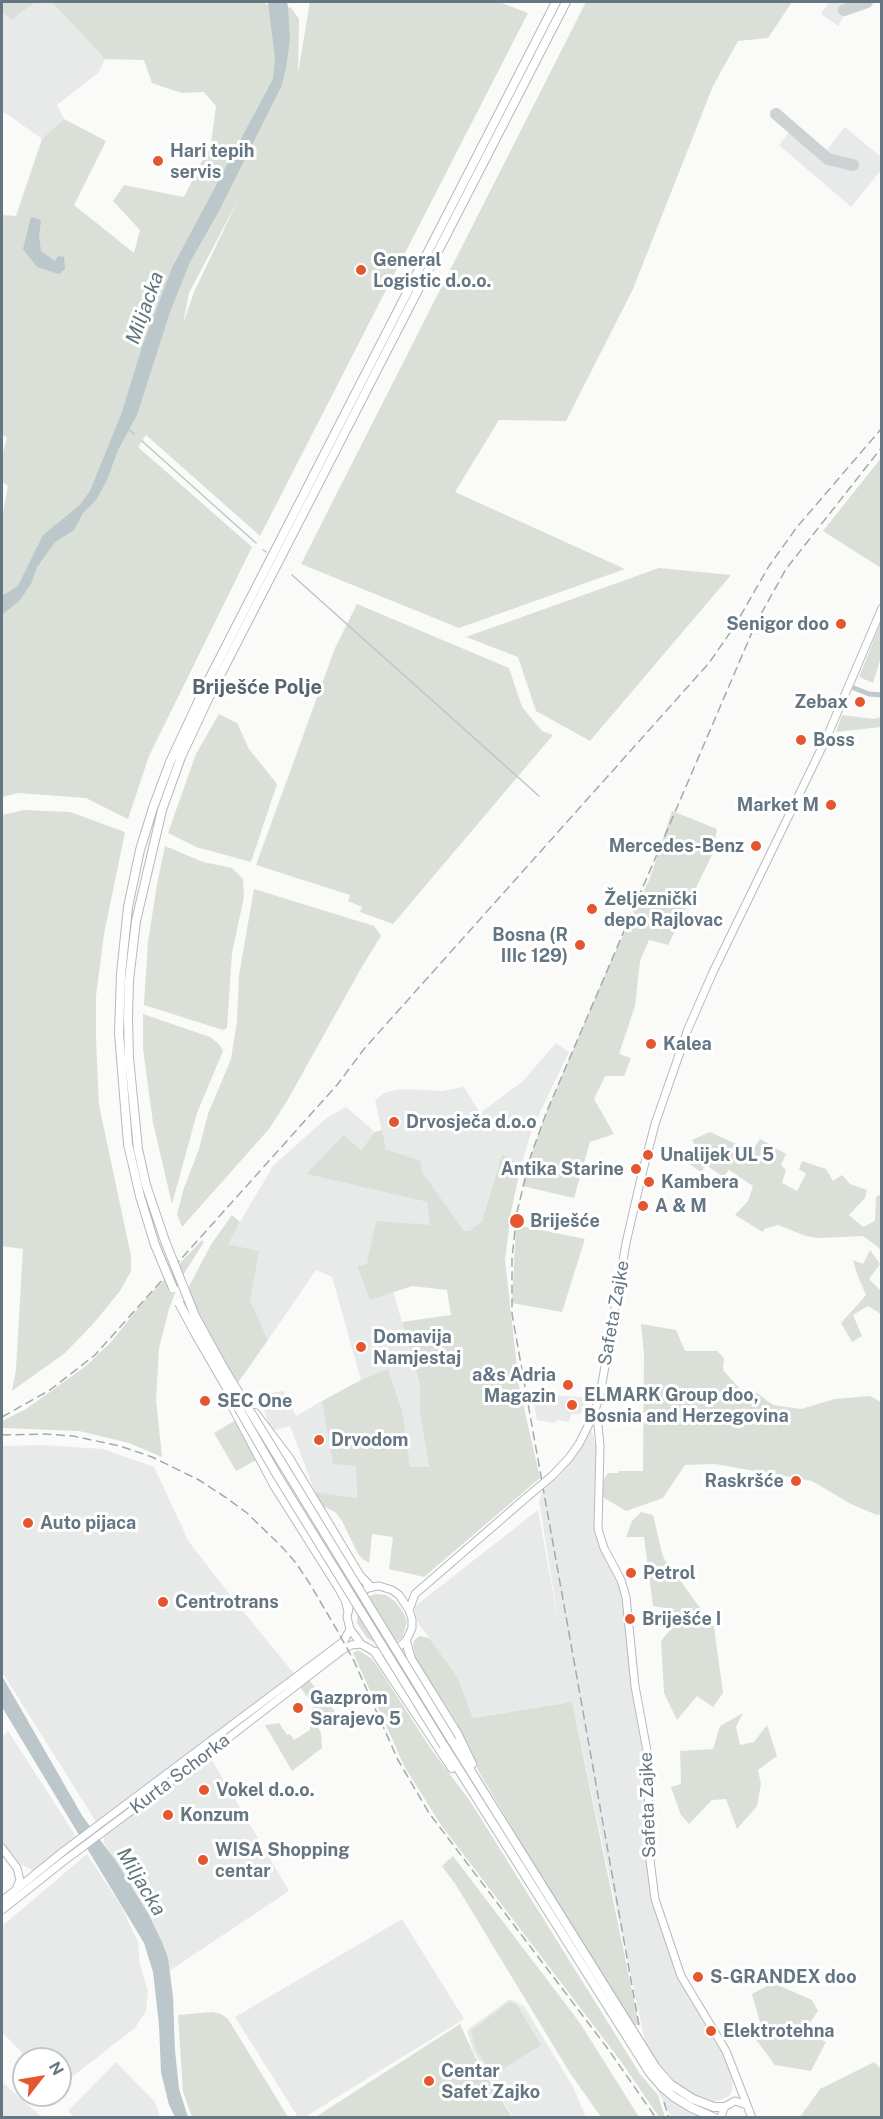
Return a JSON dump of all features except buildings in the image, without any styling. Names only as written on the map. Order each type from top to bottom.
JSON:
[{"type":"highway","points":[[348,1610],[342,1594],[262,1463],[188,1328],[155,1245],[140,1196],[128,1144],[119,1033],[121,974],[128,907],[140,850],[153,808],[170,762],[205,687],[556,2]]},
{"type":"highway","points":[[524,1875],[198,1321],[165,1241],[146,1185],[138,1149],[129,1058],[128,1018],[129,980],[136,921],[162,810],[181,757],[210,695],[566,2]]},
{"type":"highway","points":[[179,1303],[277,1475],[564,1922],[643,2051],[670,2084],[693,2099],[714,2107],[726,2105]]},
{"type":"highway","points":[[246,1404],[289,1458],[360,1576],[371,1587]]},
{"type":"highway","points":[[406,1641],[411,1659],[457,1733],[476,1771],[564,1922]]},
{"type":"highway","points":[[375,1652],[524,1875],[650,2073],[674,2097],[716,2118]]},
{"type":"main road","name":"Safeta Zajke","points":[[752,2117],[722,2043],[681,1976],[655,1899],[650,1860],[647,1751],[635,1686],[626,1597],[621,1580],[604,1548],[598,1529],[600,1446],[597,1420],[593,1416],[600,1395],[626,1243],[641,1178],[655,1124],[679,1053],[713,972],[793,809],[882,609]]},
{"type":"main road","points":[[409,1610],[415,1594],[552,1476],[579,1444],[593,1416]]},
{"type":"main road","points":[[371,1587],[384,1587],[399,1595],[409,1610],[412,1624],[406,1641],[390,1651],[375,1652],[361,1644],[350,1629],[348,1610],[354,1597],[365,1588],[371,1587]]},
{"type":"main road","points":[[399,1595],[415,1594]]},
{"type":"main road","name":"Kurta Schorka","points":[[2,1910],[81,1843],[344,1641],[350,1629]]},
{"type":"main road","name":"Kurta Schorka","points":[[102,1827],[341,1651],[351,1645],[361,1644]]},
{"type":"main road","name":"Kurta Schorka","points":[[2,1901],[40,1869],[81,1843]]},
{"type":"main road","points":[[2,1848],[17,1868],[20,1880],[15,1889]]},
{"type":"main road","points":[[17,1868],[24,1872],[40,1869]]},
{"type":"main road","points":[[721,2118],[726,2105],[736,2091],[735,2074]]},
{"type":"main road","points":[[726,2105],[738,2101],[747,2105]]},
{"type":"street","points":[[849,686],[869,694],[882,695]]},
{"type":"shaded area","points":[[2,2],[36,2],[11,20],[2,11]]},
{"type":"shaded area","points":[[36,2],[52,2],[105,59],[98,73],[57,105],[64,119],[42,139],[4,112],[2,114],[2,11],[11,20]]},
{"type":"shaded area","points":[[52,2],[262,2],[268,5],[268,2],[291,8],[299,19],[298,73],[310,2],[499,2],[528,13],[260,536],[146,435],[138,447],[252,547],[149,756],[128,819],[86,798],[18,793],[2,797],[2,518],[8,486],[2,482],[2,456],[7,438],[2,434],[2,215],[16,216],[42,139],[64,119],[106,141],[74,205],[134,253],[140,230],[113,201],[124,185],[184,197],[211,143],[216,106],[204,92],[182,93],[152,83],[144,60],[105,59]],"holes":[[[238,200],[194,292],[183,324],[189,293]]]},
{"type":"shaded area","points":[[268,2],[287,2],[288,7],[290,39],[281,87],[219,211],[190,262],[170,312],[137,415],[118,450],[107,480],[96,500],[83,513],[74,530],[55,542],[37,567],[31,584],[19,601],[2,615],[2,596],[18,586],[43,535],[80,505],[90,491],[122,412],[142,347],[172,268],[273,79],[275,58]]},
{"type":"shaded area","points":[[586,2],[792,2],[768,38],[738,41],[713,86],[633,289],[566,421],[499,420],[455,492],[625,569],[459,628],[301,564]]},
{"type":"shaded area","points":[[829,2],[839,2],[849,8],[838,26],[821,14]]},
{"type":"shaded area","points":[[794,126],[825,152],[845,127],[881,157],[881,170],[851,207],[779,145]]},
{"type":"shaded area","points":[[31,217],[41,220],[39,236],[41,251],[55,261],[58,256],[64,257],[65,269],[59,274],[37,267],[23,249]]},
{"type":"shaded area","points":[[881,458],[882,568],[823,531]]},
{"type":"shaded area","points":[[659,568],[731,575],[590,741],[536,711],[518,657],[466,637]]},
{"type":"shaded area","points":[[357,604],[509,668],[522,707],[542,731],[553,735],[393,924],[360,912],[362,907],[348,901],[350,895],[256,865],[335,648]]},
{"type":"shaded area","points":[[881,622],[881,657],[873,683],[859,677]]},
{"type":"shaded area","points":[[219,714],[237,723],[249,749],[277,784],[251,862],[196,847],[168,833],[196,754]]},
{"type":"shaded area","points":[[842,715],[874,719],[881,717],[881,727],[836,732]]},
{"type":"shaded area","points":[[24,810],[70,812],[125,832],[104,934],[96,996],[96,1039],[99,1105],[131,1256],[131,1271],[120,1291],[65,1353],[12,1391],[16,1369],[23,1249],[2,1246],[2,815]]},
{"type":"shaded area","points":[[672,811],[717,829],[712,855],[668,945],[649,940],[640,961],[635,1006],[619,1054],[631,1058],[624,1076],[605,1076],[594,1099],[614,1134],[590,1142],[574,1198],[522,1186],[547,1111],[611,961],[650,878]]},
{"type":"shaded area","points":[[165,846],[203,862],[232,868],[243,879],[244,897],[232,953],[227,1028],[223,1030],[144,1005],[148,942]]},
{"type":"shaded area","points":[[254,889],[374,926],[381,936],[269,1129],[182,1227],[177,1214],[184,1188],[199,1149],[208,1114],[231,1059],[237,1021],[239,975]]},
{"type":"shaded area","points":[[143,1014],[210,1037],[219,1044],[223,1051],[197,1113],[172,1204],[153,1123],[143,1048]]},
{"type":"shaded area","points":[[556,1043],[569,1052],[533,1127],[521,1165],[502,1156],[482,1221],[464,1232],[422,1172],[421,1161],[386,1149],[375,1100],[384,1093],[395,1090],[442,1091],[464,1087],[480,1113],[522,1082]]},
{"type":"shaded area","points":[[346,1107],[375,1132],[361,1150],[345,1136],[306,1174],[427,1202],[431,1225],[367,1264],[357,1266],[370,1299],[393,1291],[420,1385],[420,1412],[429,1468],[410,1467],[402,1410],[388,1369],[361,1380],[332,1277],[316,1270],[268,1340],[250,1300],[258,1251],[227,1244],[273,1166],[325,1119]]},
{"type":"shaded area","points":[[382,1130],[386,1149],[421,1161],[422,1172],[464,1231],[469,1231],[482,1221],[502,1155],[521,1165],[511,1212],[505,1260],[519,1386],[540,1478],[424,1577],[389,1569],[393,1537],[372,1534],[369,1563],[363,1559],[358,1554],[342,1521],[335,1512],[321,1505],[315,1492],[357,1498],[356,1466],[333,1464],[322,1401],[361,1380],[388,1369],[402,1410],[410,1467],[429,1467],[420,1412],[420,1385],[402,1322],[451,1315],[447,1290],[412,1286],[370,1300],[357,1266],[367,1264],[376,1221],[430,1225],[427,1202],[306,1174],[344,1135],[361,1150],[375,1132]]},
{"type":"shaded area","points":[[710,1132],[752,1151],[760,1139],[786,1154],[781,1165],[786,1170],[782,1183],[797,1191],[806,1174],[799,1169],[802,1161],[826,1169],[833,1181],[842,1175],[850,1184],[867,1190],[865,1198],[849,1215],[863,1227],[875,1221],[876,1197],[881,1194],[881,1252],[863,1236],[818,1238],[806,1236],[778,1225],[764,1229],[763,1232],[735,1215],[748,1201],[753,1186],[729,1170],[723,1177],[706,1165],[701,1172],[686,1162],[696,1147],[692,1140]]},
{"type":"shaded area","points":[[232,1215],[240,1222],[228,1244],[259,1251],[250,1300],[268,1340],[237,1384],[187,1290],[212,1243]]},
{"type":"shaded area","points":[[516,1225],[585,1239],[562,1312],[512,1303]]},
{"type":"shaded area","points":[[202,1240],[204,1242],[180,1280],[169,1309],[159,1348],[156,1400],[162,1457],[129,1443],[79,1431],[2,1428],[2,1421],[26,1409],[86,1366],[112,1341],[143,1302]]},
{"type":"shaded area","points":[[870,1250],[880,1264],[869,1279],[881,1291],[881,1314],[868,1306],[853,1315],[862,1336],[852,1342],[841,1323],[866,1295],[853,1260],[863,1264]]},
{"type":"shaded area","points":[[641,1324],[676,1330],[685,1351],[717,1351],[724,1358],[723,1370],[739,1388],[757,1393],[773,1405],[801,1409],[835,1399],[870,1396],[881,1402],[881,1514],[877,1515],[851,1504],[812,1481],[715,1464],[685,1465],[663,1498],[626,1511],[601,1496],[602,1482],[608,1473],[643,1471],[644,1354]]},
{"type":"shaded area","points":[[284,1391],[296,1416],[322,1401],[333,1463],[356,1466],[357,1498],[315,1492],[290,1426],[271,1431],[259,1395]]},
{"type":"shaded area","points":[[532,1393],[589,1398],[580,1414],[571,1414],[569,1422],[557,1420],[554,1423],[537,1420]]},
{"type":"shaded area","points":[[236,1420],[258,1459],[236,1471],[214,1433]]},
{"type":"shaded area","points":[[590,1425],[600,1459],[598,1529],[621,1580],[647,1751],[655,1899],[674,1958],[721,2042],[733,2079],[729,2096],[712,2101],[709,2117],[671,2117],[654,2083],[572,1702],[473,1718],[457,1676],[418,1623],[414,1607],[538,1510],[560,1632],[539,1501],[543,1490],[562,1473]]},
{"type":"shaded area","points":[[43,1445],[103,1449],[154,1467],[189,1542],[296,1676],[98,1825],[2,1672],[2,1446]]},
{"type":"shaded area","points":[[641,1512],[653,1515],[663,1557],[714,1627],[723,1693],[713,1707],[697,1696],[677,1720],[664,1693],[661,1641],[673,1626],[665,1608],[653,1606],[644,1537],[626,1537],[632,1521]]},
{"type":"shaded area","points":[[375,1594],[386,1595],[396,1602],[407,1622],[402,1638],[389,1646],[379,1645],[367,1638],[357,1623],[358,1607],[366,1598]]},
{"type":"shaded area","points":[[420,1636],[429,1638],[457,1676],[473,1718],[572,1702],[639,2025],[629,2025],[479,1772],[456,1721],[416,1659],[414,1640]]},
{"type":"shaded area","points":[[358,1650],[372,1659],[431,1749],[470,1801],[640,2074],[658,2095],[665,2117],[659,2117],[620,2060],[441,1825],[404,1766],[353,1653]]},
{"type":"shaded area","points":[[2,1676],[83,1817],[116,1861],[149,1915],[162,1942],[168,1958],[173,1997],[179,2089],[188,2117],[175,2117],[169,2105],[161,2072],[153,1972],[144,1943],[2,1707]]},
{"type":"shaded area","points":[[309,1680],[335,1711],[317,1725],[321,1733],[322,1748],[292,1771],[265,1725],[279,1723],[287,1735],[290,1734],[294,1740],[310,1730],[310,1719],[316,1715],[312,1708],[314,1706],[300,1687]]},
{"type":"shaded area","points":[[743,1713],[736,1727],[740,1745],[754,1742],[767,1725],[777,1756],[758,1770],[761,1784],[757,1806],[737,1829],[726,1799],[712,1800],[689,1824],[681,1815],[671,1787],[681,1784],[680,1751],[713,1749],[720,1726]]},
{"type":"shaded area","points":[[8,1731],[77,1838],[34,1871],[20,1864],[2,1842],[2,1737]]},
{"type":"shaded area","points":[[209,1755],[289,1891],[169,1971],[162,1942],[149,1915],[104,1843],[104,1836]]},
{"type":"shaded area","points":[[87,1854],[121,1906],[138,1942],[140,1965],[148,1991],[146,2011],[135,2028],[72,2077],[72,2047],[16,2047],[2,2032],[2,1926]]},
{"type":"shaded area","points":[[453,1856],[580,2023],[639,2117],[601,2117],[570,2073],[456,1885],[442,1866]]},
{"type":"shaded area","points":[[402,1919],[464,2019],[305,2117],[298,2117],[235,2017]]},
{"type":"shaded area","points":[[773,1983],[812,2000],[818,2011],[809,2024],[814,2036],[826,2042],[811,2071],[775,2065],[751,2033],[761,2026],[752,1994]]},
{"type":"shaded area","points":[[510,1999],[524,2006],[573,2087],[586,2117],[513,2117],[473,2051],[467,2030]]},
{"type":"shaded area","points":[[509,2002],[517,2005],[541,2045],[493,2075],[476,2050],[471,2031]]},
{"type":"shaded area","points":[[212,2012],[228,2019],[288,2117],[192,2117],[183,2092],[178,2015]]},
{"type":"shaded area","name":"Centar Safet Zajko","points":[[460,2024],[474,2055],[512,2117],[314,2118]]},
{"type":"shaded area","points":[[116,2062],[155,2102],[160,2117],[74,2117],[68,2111]]},
{"type":"shaded area","points":[[874,2062],[881,2069],[881,2117],[800,2117],[820,2089]]},
{"type":"shaded area","points":[[2,2082],[12,2091],[12,2107],[31,2107],[42,2117],[2,2117]]},
{"type":"waterway","points":[[128,429],[134,434]]},
{"type":"waterway","points":[[142,441],[256,543]]},
{"type":"waterway","points":[[292,575],[539,796]]},
{"type":"taxiway","points":[[844,10],[867,2]]},
{"type":"taxiway","points":[[776,114],[828,159],[853,165]]},
{"type":"railway","points":[[2,1417],[50,1390],[95,1355],[337,1085],[364,1049],[709,663],[734,627],[769,566],[797,527],[882,428]]},
{"type":"railway","points":[[639,2025],[512,1314],[512,1258],[517,1212],[531,1155],[547,1111],[756,623],[786,569],[882,447]]},
{"type":"railway","points":[[2,1435],[73,1436],[120,1446],[152,1457],[199,1480],[225,1497],[247,1513],[282,1547],[310,1584],[337,1630],[354,1661],[398,1760],[429,1813],[608,2049],[656,2118]]},
{"type":"railway","points":[[664,2102],[669,2118]]},
{"type":"place","name":"Hari tepih servis","points":[[158,161]]},
{"type":"place","name":"General Logistic d.o.o.","points":[[361,270]]},
{"type":"place","name":"Senigor doo","points":[[841,624]]},
{"type":"place","name":"Zebax","points":[[860,702]]},
{"type":"place","name":"Boss","points":[[801,740]]},
{"type":"place","name":"Market M","points":[[831,805]]},
{"type":"place","name":"Mercedes-Benz","points":[[756,846]]},
{"type":"place","name":"Željeznički depo Rajlovac","points":[[592,909]]},
{"type":"place","name":"Bosna (R IIIc 129)","points":[[580,945]]},
{"type":"place","name":"Kalea","points":[[651,1044]]},
{"type":"place","name":"Drvosječa d.o.o","points":[[394,1122]]},
{"type":"place","name":"Unalijek UL 5","points":[[648,1155]]},
{"type":"place","name":"Antika Starine","points":[[636,1169]]},
{"type":"place","name":"Kambera","points":[[649,1182]]},
{"type":"place","name":"A & M","points":[[643,1206]]},
{"type":"place","name":"Briješće","points":[[517,1221]]},
{"type":"place","name":"Domavija Namjestaj","points":[[361,1347]]},
{"type":"place","name":"a&s Adria Magazin","points":[[568,1385]]},
{"type":"place","name":"SEC One","points":[[205,1401]]},
{"type":"place","name":"ELMARK Group doo, Bosnia and Herzegovina","points":[[572,1405]]},
{"type":"place","name":"Drvodom","points":[[319,1440]]},
{"type":"place","name":"Raskršće","points":[[796,1481]]},
{"type":"place","name":"Auto pijaca","points":[[28,1523]]},
{"type":"place","name":"Petrol","points":[[631,1573]]},
{"type":"place","name":"Centrotrans","points":[[163,1602]]},
{"type":"place","name":"Briješće I","points":[[630,1619]]},
{"type":"place","name":"Gazprom Sarajevo 5","points":[[298,1708]]},
{"type":"place","name":"Vokel d.o.o.","points":[[204,1790]]},
{"type":"place","name":"Konzum","points":[[168,1815]]},
{"type":"place","name":"WISA Shopping centar","points":[[203,1860]]},
{"type":"place","name":"S-GRANDEX doo","points":[[698,1977]]},
{"type":"place","name":"Elektrotehna","points":[[711,2031]]},
{"type":"place","name":"Centar Safet Zajko","points":[[429,2081]]},
{"type":"district","name":"Briješće Polje","points":[[257,688]]},
{"type":"water label","name":"Miljacka","points":[[145,308]]},
{"type":"water label","name":"Miljacka","points":[[141,1882]]}]
